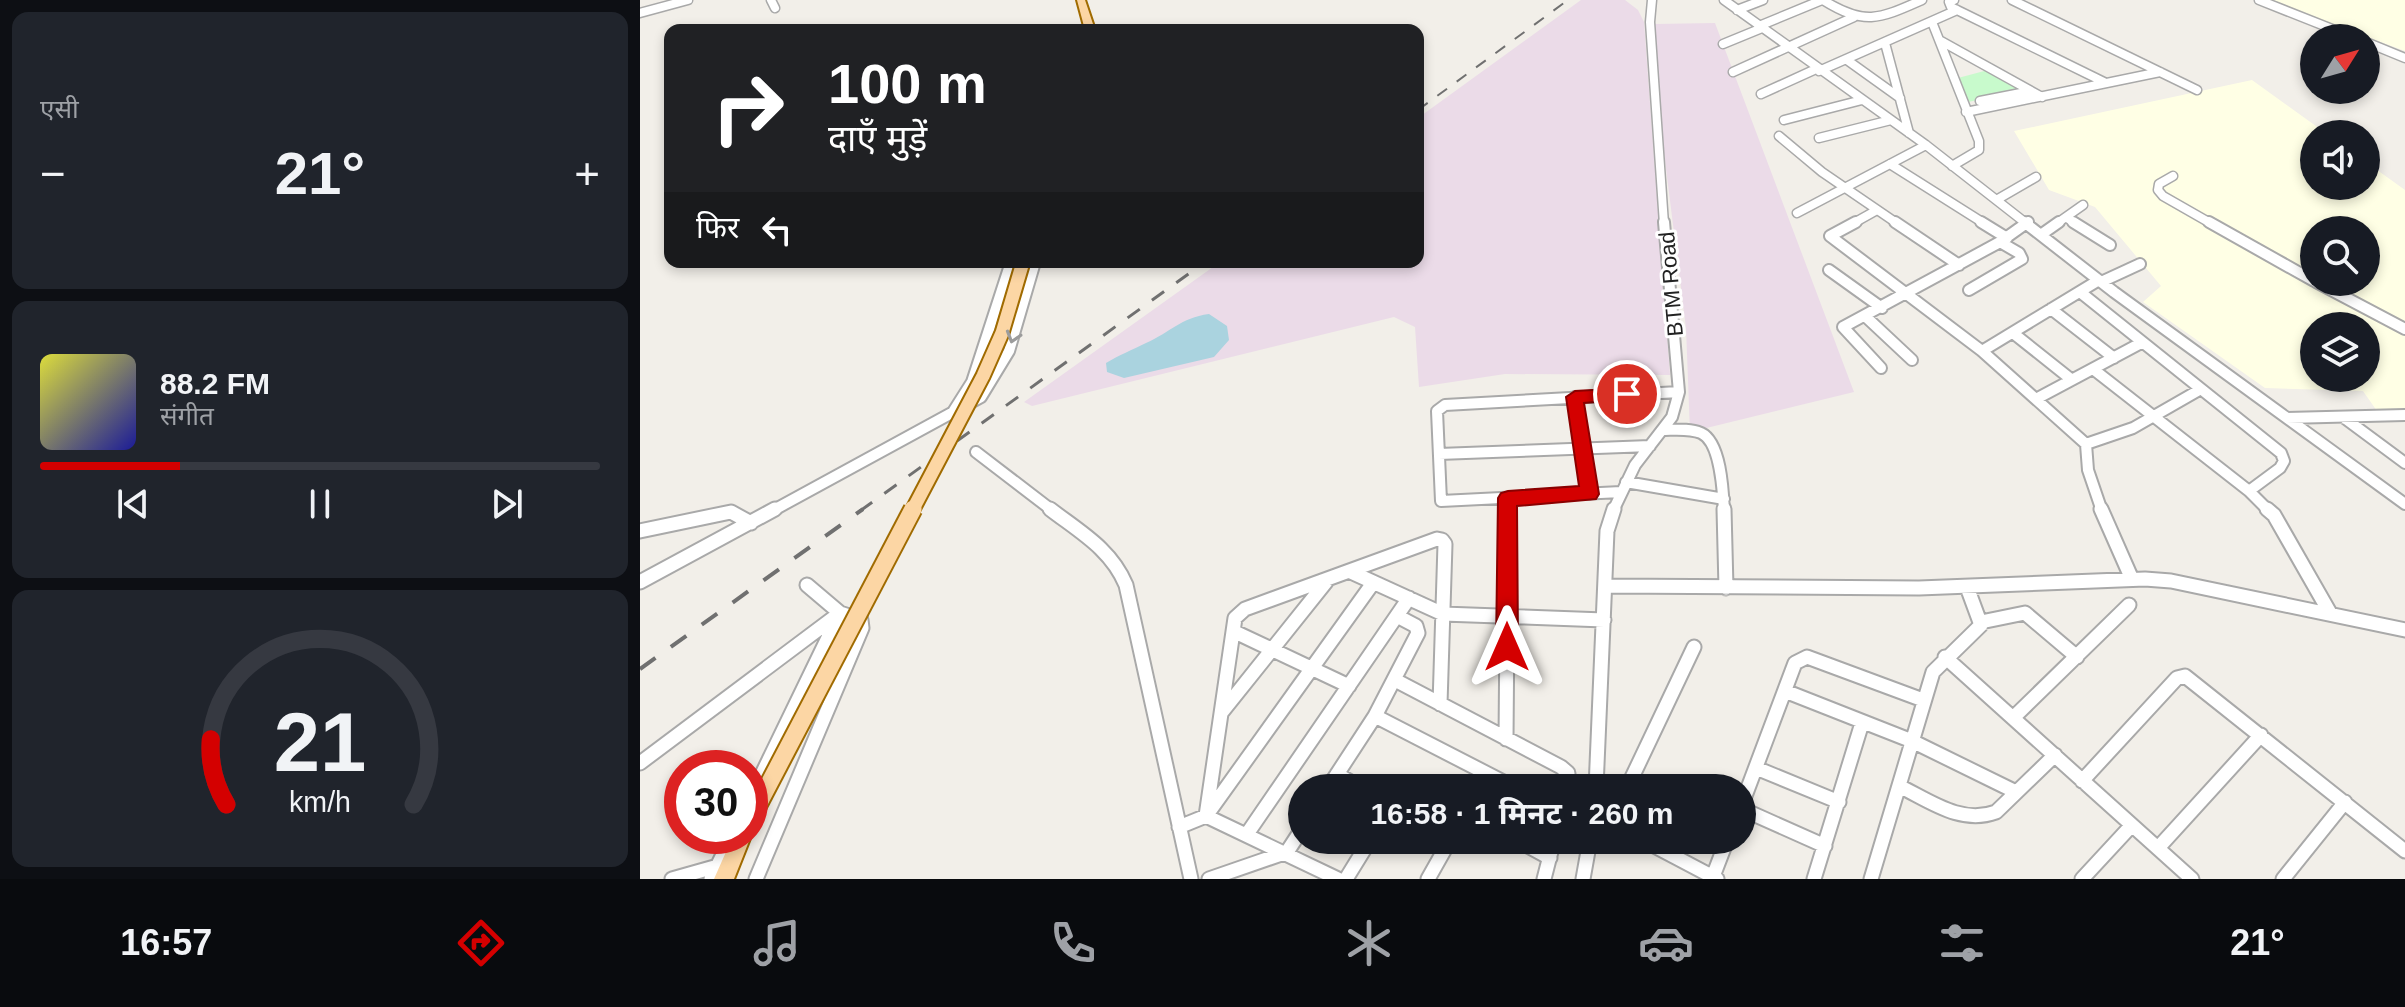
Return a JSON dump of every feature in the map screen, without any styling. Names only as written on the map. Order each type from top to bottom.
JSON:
[{"type":"main road","points":[[1081,0],[1088,24]]},
{"type":"main road","points":[[768,786],[983,376],[1002,333],[1021,268]]},
{"type":"main road","points":[[718,875],[731,854]]},
{"type":"street","points":[[640,13],[658,4],[688,0]]},
{"type":"street","name":"BTM Road","points":[[1597,774],[1607,531],[1623,487],[1672,417],[1679,392],[1657,137],[1650,22],[1652,0]]},
{"type":"street","points":[[1724,0],[1926,145],[2100,281],[2405,504]]},
{"type":"street","points":[[1737,10],[1763,0]]},
{"type":"street","points":[[1723,44],[1823,0],[1854,17],[1872,21],[1922,0]]},
{"type":"street","points":[[1954,0],[1949,5],[1957,10],[2105,83]]},
{"type":"street","points":[[2012,0],[2197,90]]},
{"type":"street","points":[[2259,0],[2320,24]]},
{"type":"street","points":[[1761,94],[1847,60],[1957,10]]},
{"type":"street","points":[[1733,72],[1854,17]]},
{"type":"street","points":[[1932,22],[1979,141],[1979,150],[1952,166]]},
{"type":"street","points":[[1941,41],[2042,97]]},
{"type":"street","points":[[1885,43],[1909,133]]},
{"type":"street","points":[[2380,48],[2405,58]]},
{"type":"street","points":[[1847,60],[1901,98]]},
{"type":"street","points":[[1964,108],[2042,97],[2160,72]]},
{"type":"street","points":[[1964,108],[2031,91]]},
{"type":"street","points":[[1784,120],[1862,100]]},
{"type":"street","points":[[1819,138],[1891,120]]},
{"type":"street","points":[[1779,136],[1846,188],[1959,265]]},
{"type":"street","points":[[1797,213],[1926,145]]},
{"type":"street","points":[[1890,164],[2019,253],[2022,259],[1969,290]]},
{"type":"street","points":[[2173,176],[2159,184],[2158,190],[2163,196],[2300,274]]},
{"type":"street","points":[[1998,199],[2036,177]]},
{"type":"street","points":[[2042,234],[2083,205]]},
{"type":"street","points":[[1877,210],[1830,236],[1982,351],[2086,444]]},
{"type":"street","points":[[2067,218],[2110,245]]},
{"type":"street","points":[[1881,368],[1843,330],[1845,325],[1882,308],[2004,240],[2028,222]]},
{"type":"street","points":[[1982,351],[2080,292],[2140,264]]},
{"type":"street","points":[[952,413],[972,382],[1009,268]]},
{"type":"street","points":[[640,582],[981,397],[993,383],[1007,355],[1033,268]]},
{"type":"street","points":[[1829,270],[1882,308]]},
{"type":"street","points":[[2080,292],[2281,453],[2284,461],[2280,468],[2249,491]]},
{"type":"street","points":[[2342,296],[2405,329]]},
{"type":"street","points":[[2051,309],[2114,358]]},
{"type":"street","points":[[1865,316],[1912,360]]},
{"type":"street","points":[[2013,333],[2072,380]]},
{"type":"street","points":[[2036,399],[2141,343]]},
{"type":"street","points":[[2093,369],[2150,417],[2249,491],[2274,515],[2330,613]]},
{"type":"street","points":[[2131,577],[2082,453],[2086,444],[2133,428],[2201,389]]},
{"type":"street","points":[[1679,392],[1445,405],[1437,411],[1441,501],[1590,494],[1623,487],[1724,499]]},
{"type":"street","points":[[1575,397],[1590,494]]},
{"type":"street","points":[[2287,418],[2405,415]]},
{"type":"street","points":[[2343,417],[2405,463]]},
{"type":"street","points":[[1662,430],[1704,434],[1713,443],[1724,499],[1726,588]]},
{"type":"street","points":[[1439,454],[1650,446]]},
{"type":"street","points":[[976,452],[1106,551],[1118,566],[1126,585],[1191,879]]},
{"type":"street","points":[[1506,739],[1508,498]]},
{"type":"street","points":[[640,531],[731,512],[751,523]]},
{"type":"street","points":[[1206,816],[1235,618],[1245,609],[1437,539],[1442,540],[1445,544],[1440,704]]},
{"type":"street","points":[[1351,572],[1443,614],[1604,620]]},
{"type":"street","points":[[1605,586],[1967,587],[2078,583],[2131,577],[2171,581],[2405,630]]},
{"type":"street","points":[[1222,713],[1327,581]]},
{"type":"street","points":[[1179,827],[1206,816],[1373,583]]},
{"type":"street","points":[[756,879],[862,628],[861,620],[840,613],[807,585]]},
{"type":"street","points":[[1871,879],[1933,672],[1945,657],[1978,629],[1981,622],[1967,587]]},
{"type":"street","points":[[1247,834],[1409,598]]},
{"type":"street","points":[[2014,717],[2129,605]]},
{"type":"street","points":[[640,763],[840,613]]},
{"type":"street","points":[[768,762],[840,613]]},
{"type":"street","points":[[1981,622],[2025,613],[2077,657]]},
{"type":"street","points":[[1337,774],[1375,716],[1418,630],[1397,616]]},
{"type":"street","points":[[1235,632],[1349,686]]},
{"type":"street","points":[[1634,774],[1694,647]]},
{"type":"street","points":[[1754,774],[1795,663],[1807,657],[1923,700]]},
{"type":"street","points":[[1945,657],[2192,879]]},
{"type":"street","points":[[2082,781],[2181,675],[2191,679],[2405,851]]},
{"type":"street","points":[[1395,680],[1561,767],[1568,774]]},
{"type":"street","points":[[1785,691],[1912,741],[2016,792]]},
{"type":"street","points":[[1375,716],[1478,774]]},
{"type":"street","points":[[1814,879],[1862,723]]},
{"type":"street","points":[[2158,848],[2261,735]]},
{"type":"street","points":[[1899,786],[1974,819],[1986,818],[2055,755]]},
{"type":"street","points":[[1756,768],[1839,802]]},
{"type":"street","points":[[2283,879],[2345,802]]},
{"type":"street","points":[[1756,813],[1825,846]]},
{"type":"street","points":[[1206,816],[1338,879]]},
{"type":"street","points":[[2082,879],[2132,825]]},
{"type":"street","points":[[1209,879],[1287,852]]},
{"type":"street","points":[[672,879],[718,875],[726,854]]},
{"type":"street","points":[[1346,879],[1361,854]]},
{"type":"street","points":[[1428,879],[1443,854]]},
{"type":"street","points":[[1543,854],[1550,858]]},
{"type":"street","points":[[1544,879],[1551,854]]},
{"type":"street","points":[[1583,879],[1587,854]]},
{"type":"street","points":[[1669,854],[1714,878],[1722,854]]},
{"type":"shaded area","points":[[1581,0],[1625,0],[1638,10],[1644,22],[1670,375],[1505,374],[1419,387],[1415,327],[1394,317],[1032,406],[1024,402],[1212,268],[1424,268],[1424,114]]},
{"type":"shaded area","points":[[2268,0],[2405,0],[2405,51],[2380,42],[2380,24],[2332,24]]},
{"type":"shaded area","points":[[1715,23],[1854,392],[1690,432],[1686,328],[1661,129],[1655,24]]},
{"type":"shaded area","points":[[2252,80],[2308,120],[2300,120],[2300,200],[2380,200],[2380,172],[2405,190],[2405,410],[2377,411],[2364,392],[2380,392],[2380,312],[2300,312],[2300,389],[2265,388],[2143,302],[2161,286],[2095,207],[2049,190],[2014,131]]},
{"type":"green space","points":[[1988,70],[2024,90],[1968,102],[1958,78]]},
{"type":"water","points":[[1209,314],[1227,326],[1229,340],[1214,357],[1124,378],[1107,372],[1106,363],[1111,360],[1183,322]]},
{"type":"railway","points":[[1424,106],[1568,0]]},
{"type":"railway","points":[[860,511],[1197,268]]},
{"type":"railway","points":[[640,669],[863,509]]},
{"type":"route","points":[[1507,647],[1508,498],[1590,494],[1575,397],[1627,394]]}]
